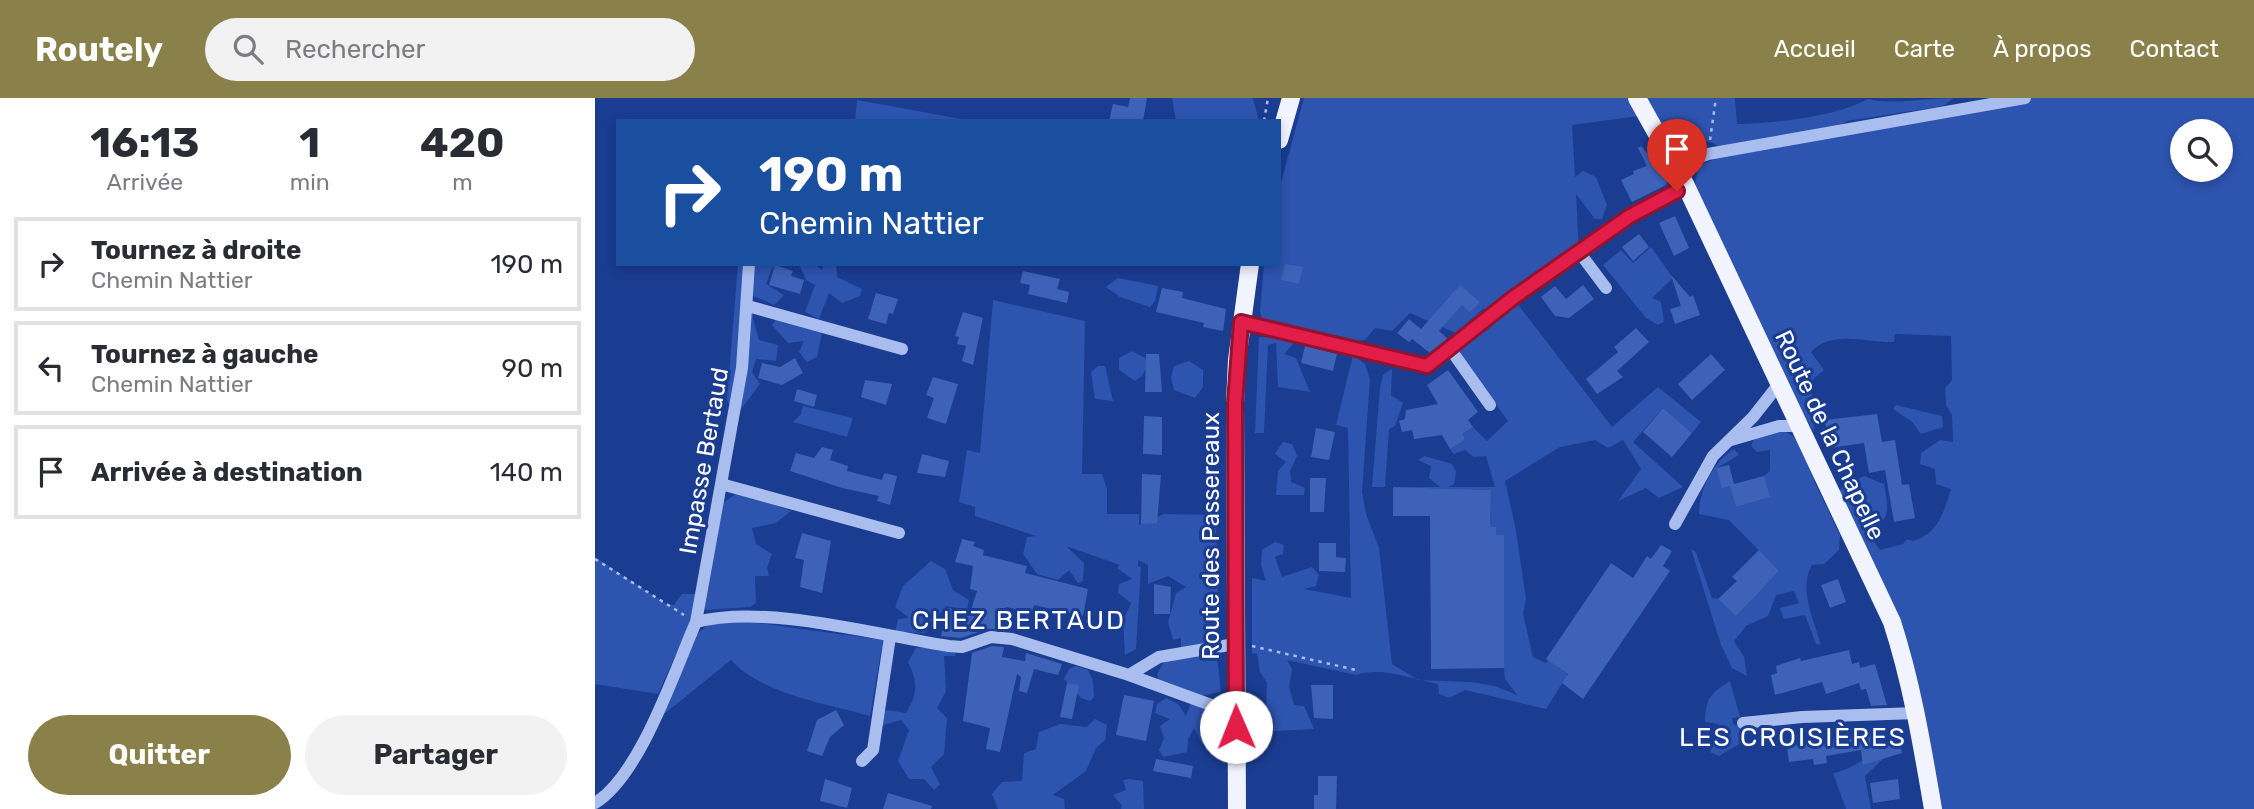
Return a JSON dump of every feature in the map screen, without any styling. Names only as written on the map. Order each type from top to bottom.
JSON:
[{"type":"main road","points":[[1281,133],[1291,98]]},
{"type":"main road","name":"Route de la Chapelle","points":[[1637,98],[1686,186],[1892,622],[1907,667],[1933,809]]},
{"type":"main road","name":"Route des Passereaux","points":[[1237,809],[1235,403],[1241,322],[1250,266]]},
{"type":"street","points":[[1675,166],[1708,154],[2025,98]]},
{"type":"street","points":[[1241,322],[1427,366],[1451,349],[1481,320],[1630,216],[1686,186]]},
{"type":"street","points":[[1579,252],[1606,288]]},
{"type":"street","name":"Impasse Bertaud","points":[[595,803],[610,794],[638,752],[697,619],[742,368],[750,266]]},
{"type":"street","points":[[748,306],[902,349]]},
{"type":"street","points":[[1451,349],[1490,405]]},
{"type":"street","points":[[1675,524],[1713,456],[1731,440],[1779,384]]},
{"type":"street","points":[[1731,440],[1779,426],[1799,426]]},
{"type":"street","points":[[721,484],[899,533]]},
{"type":"street","points":[[697,619],[724,615],[792,621],[962,647],[991,638],[1012,639],[1129,675],[1221,709],[1236,710]]},
{"type":"street","points":[[862,761],[873,750],[890,637]]},
{"type":"street","points":[[1129,675],[1160,657],[1235,644]]},
{"type":"street","points":[[1743,723],[1802,717],[1917,713]]},
{"type":"path","points":[[1265,119],[1268,98]]},
{"type":"path","points":[[1708,154],[1716,98]]},
{"type":"path","points":[[595,559],[624,574],[676,613],[697,619]]},
{"type":"path","points":[[1235,644],[1270,648],[1356,670]]},
{"type":"shaded area","points":[[1172,98],[1253,98],[1258,119],[1176,119]]},
{"type":"shaded area","points":[[1304,98],[1628,98],[1639,116],[1572,125],[1575,177],[1583,171],[1596,177],[1607,205],[1602,219],[1595,219],[1576,194],[1579,252],[1575,264],[1513,298],[1612,427],[1658,387],[1701,422],[1692,433],[1663,408],[1633,442],[1683,487],[1659,498],[1646,488],[1618,501],[1641,469],[1623,440],[1608,448],[1595,440],[1560,447],[1505,481],[1526,599],[1523,614],[1533,657],[1546,663],[1548,660],[1568,674],[1546,709],[1465,690],[1449,698],[1439,694],[1438,684],[1422,680],[1471,682],[1495,686],[1517,695],[1505,679],[1504,595],[1498,583],[1500,535],[1496,535],[1496,527],[1490,527],[1491,490],[1393,487],[1440,487],[1429,478],[1431,466],[1418,460],[1425,456],[1452,464],[1456,472],[1454,484],[1448,487],[1495,487],[1486,456],[1474,457],[1465,450],[1454,454],[1450,449],[1465,440],[1463,434],[1473,427],[1487,441],[1508,421],[1454,346],[1485,317],[1484,308],[1456,333],[1410,313],[1392,331],[1375,328],[1365,340],[1350,342],[1263,321],[1260,312],[1264,266],[1281,266],[1281,183]]},
{"type":"shaded area","points":[[1643,98],[1735,98],[1737,124],[1822,115],[1868,99],[1898,101],[1954,98],[1943,106],[1847,121],[1828,134],[2004,98],[2254,98],[2254,809],[1938,809],[1910,649],[1837,494],[1843,486],[1864,476],[1884,484],[1887,513],[1869,535],[1880,550],[1903,544],[1907,539],[1913,541],[1922,538],[1934,528],[1951,489],[1936,484],[1935,469],[1920,464],[1921,453],[1940,440],[1953,442],[1952,415],[1946,405],[1945,388],[1952,380],[1951,336],[1895,334],[1894,342],[1839,339],[1819,345],[1811,352],[1824,370],[1811,381],[1814,432],[1798,405],[1695,185],[1698,166],[1729,153],[1710,142],[1696,145],[1690,150],[1677,148]]},
{"type":"shaded area","points":[[857,100],[961,119],[855,119]]},
{"type":"shaded area","points":[[1651,247],[1673,278],[1652,298],[1661,302],[1664,322],[1658,325],[1646,318],[1603,265],[1621,250],[1633,263]]},
{"type":"shaded area","points":[[738,266],[775,266],[766,284],[784,295],[774,305],[753,296],[753,319],[759,340],[778,345],[776,361],[756,359],[752,372],[760,384],[742,408],[731,411],[727,399]]},
{"type":"shaded area","points":[[800,266],[817,266],[822,270],[823,266],[836,266],[837,277],[862,289],[860,296],[842,303],[829,293],[819,319],[805,312],[815,285],[806,280]]},
{"type":"shaded area","points":[[1118,278],[1158,286],[1155,301],[1150,307],[1120,297],[1106,287]]},
{"type":"shaded area","points":[[993,300],[1085,321],[1082,474],[1102,474],[1107,489],[1107,514],[1139,514],[1139,525],[1164,514],[1215,515],[1218,569],[1217,656],[1221,692],[1200,696],[1159,682],[1157,674],[1165,660],[1194,657],[1181,648],[1181,638],[1173,640],[1168,622],[1176,593],[1186,587],[1168,576],[1148,584],[1148,565],[1138,560],[1138,566],[1141,567],[1136,649],[1125,655],[1123,621],[1131,603],[1118,593],[1119,584],[1132,579],[1117,568],[1120,565],[1066,546],[1084,563],[1083,581],[1078,583],[1069,570],[1058,580],[1037,574],[1023,554],[1027,537],[1036,536],[975,516],[975,507],[959,502],[967,450],[980,453]]},
{"type":"shaded area","points":[[781,312],[822,332],[817,357],[807,362],[799,352],[804,341],[788,343],[772,325]]},
{"type":"shaded area","points":[[1259,337],[1293,338],[1293,344],[1284,354],[1296,358],[1310,392],[1278,387],[1276,343],[1268,345],[1264,433],[1255,433]]},
{"type":"shaded area","points":[[1132,351],[1145,358],[1148,364],[1142,376],[1135,381],[1119,370],[1119,358]]},
{"type":"shaded area","points":[[1353,355],[1365,364],[1370,379],[1362,492],[1366,514],[1379,548],[1392,664],[1416,679],[1375,672],[1356,675],[1287,660],[1292,669],[1289,687],[1294,705],[1304,706],[1314,729],[1257,732],[1258,718],[1266,711],[1267,683],[1260,672],[1257,654],[1252,653],[1252,578],[1266,581],[1261,565],[1262,550],[1275,542],[1284,545],[1283,554],[1275,557],[1282,577],[1312,567],[1319,575],[1316,586],[1304,589],[1351,598],[1348,428],[1336,425]]},
{"type":"shaded area","points":[[1189,361],[1203,370],[1203,387],[1195,398],[1174,390],[1171,377],[1174,366]]},
{"type":"shaded area","points":[[1098,366],[1105,366],[1113,401],[1095,399],[1091,372]]},
{"type":"shaded area","points":[[1392,369],[1391,395],[1403,403],[1395,426],[1389,429],[1385,487],[1372,487],[1380,387],[1383,375]]},
{"type":"shaded area","points":[[1896,405],[1942,416],[1943,427],[1921,434],[1912,422],[1893,409]]},
{"type":"shaded area","points":[[803,406],[853,418],[847,437],[793,422],[801,414]]},
{"type":"shaded area","points":[[1774,432],[1786,432],[1794,437],[1812,463],[1815,483],[1840,535],[1839,550],[1824,564],[1812,565],[1808,574],[1807,594],[1821,645],[1816,644],[1805,615],[1784,619],[1780,608],[1799,603],[1794,591],[1776,595],[1768,616],[1746,626],[1734,641],[1744,657],[1747,676],[1732,668],[1721,645],[1691,549],[1696,552],[1712,598],[1718,599],[1735,615],[1779,571],[1729,520],[1699,514],[1709,477],[1720,461],[1734,449],[1739,455],[1717,468],[1722,487],[1730,486],[1736,507],[1769,497],[1764,476],[1770,471],[1770,450],[1757,452],[1751,446],[1754,439]]},
{"type":"shaded area","points":[[1283,442],[1292,444],[1297,456],[1290,471],[1291,482],[1305,488],[1304,495],[1276,495],[1278,471],[1286,462],[1275,454]]},
{"type":"shaded area","points":[[736,494],[751,495],[791,511],[776,523],[752,528],[756,544],[772,554],[767,568],[769,576],[755,576],[756,603],[750,607],[706,610],[703,606],[724,502]]},
{"type":"shaded area","points":[[595,557],[668,605],[674,605],[682,594],[696,594],[691,621],[658,694],[595,684]]},
{"type":"shaded area","points":[[931,561],[945,569],[953,590],[969,600],[967,610],[946,606],[925,633],[895,632],[898,619],[909,618],[895,607],[903,586]]},
{"type":"shaded area","points":[[752,619],[758,623],[883,640],[870,716],[777,690],[744,672],[731,660],[658,719],[694,637],[708,625]]},
{"type":"shaded area","points":[[916,648],[956,651],[955,656],[944,656],[946,691],[937,708],[947,718],[944,754],[931,767],[940,784],[934,790],[924,779],[909,779],[898,761],[909,730],[901,720],[881,726],[882,713],[887,710],[906,713],[910,706],[915,688],[914,676],[908,662]]},
{"type":"shaded area","points":[[1076,666],[1088,670],[1093,681],[1094,697],[1090,701],[1081,698],[1064,679],[1069,669]]},
{"type":"shaded area","points":[[1730,681],[1740,717],[1732,718],[1733,724],[1745,729],[1742,742],[1719,756],[1710,752],[1720,731],[1718,724],[1705,722],[1706,708],[1714,693]]},
{"type":"shaded area","points":[[1166,698],[1178,704],[1186,716],[1191,702],[1204,708],[1201,719],[1221,733],[1211,745],[1202,744],[1194,728],[1188,739],[1187,752],[1163,757],[1159,750],[1164,738],[1160,726],[1170,719],[1155,713],[1157,704]]},
{"type":"shaded area","points":[[1095,719],[1107,725],[1105,740],[1096,748],[1086,771],[1053,795],[1064,799],[1065,809],[998,809],[992,794],[1002,782],[1022,781],[1024,753],[1036,749],[1039,732],[1060,724],[1087,727]]},
{"type":"shaded area","points":[[1883,750],[1885,757],[1865,776],[1871,809],[1846,809],[1833,773]]},
{"type":"shaded area","points":[[1123,780],[1143,781],[1144,809],[1121,809],[1122,806],[1113,795],[1126,790]]},
{"type":"building","points":[[1130,98],[1147,98],[1143,119],[1109,119],[1113,104],[1128,107]]},
{"type":"building","points":[[1641,146],[1657,165],[1660,163],[1669,179],[1666,185],[1632,202],[1621,180],[1634,174],[1633,171],[1647,166],[1638,148]]},
{"type":"building","points":[[1675,216],[1689,248],[1674,256],[1659,223]]},
{"type":"building","points":[[1639,234],[1649,247],[1633,261],[1622,247]]},
{"type":"building","points":[[1285,264],[1303,267],[1299,284],[1281,280]]},
{"type":"building","points":[[775,266],[793,271],[791,276],[804,280],[800,294],[769,285]]},
{"type":"building","points":[[1023,271],[1060,279],[1057,289],[1069,292],[1067,303],[1028,294],[1030,285],[1020,283]]},
{"type":"building","points":[[1671,275],[1690,297],[1693,295],[1700,315],[1675,324],[1670,309],[1681,306]]},
{"type":"building","points":[[1460,285],[1480,302],[1470,312],[1462,305],[1439,331],[1448,339],[1436,349],[1430,353],[1412,339],[1409,342],[1397,333],[1409,319],[1421,329]]},
{"type":"building","points":[[1583,285],[1594,299],[1569,318],[1555,316],[1541,297],[1555,286],[1566,299]]},
{"type":"building","points":[[1162,288],[1183,292],[1182,298],[1226,309],[1223,331],[1203,327],[1204,323],[1156,312]]},
{"type":"building","points":[[876,293],[898,299],[886,324],[868,319]]},
{"type":"building","points":[[963,312],[983,318],[973,365],[962,361],[966,346],[957,344],[959,337],[955,336]]},
{"type":"building","points":[[1636,328],[1649,342],[1617,371],[1623,377],[1597,394],[1586,379],[1618,352],[1614,347]]},
{"type":"building","points":[[1305,346],[1337,354],[1333,371],[1301,363]]},
{"type":"building","points":[[1146,354],[1159,354],[1162,392],[1145,392]]},
{"type":"building","points":[[1711,354],[1725,370],[1692,400],[1678,384]]},
{"type":"building","points":[[795,358],[803,373],[782,385],[758,378],[762,363],[780,367]]},
{"type":"building","points":[[1448,370],[1478,412],[1468,420],[1473,427],[1463,434],[1465,440],[1450,449],[1442,435],[1414,439],[1412,430],[1402,432],[1399,421],[1405,419],[1406,410],[1438,404],[1427,385]]},
{"type":"building","points":[[933,377],[958,384],[946,424],[927,418],[934,398],[926,395]]},
{"type":"building","points":[[865,380],[892,384],[886,405],[861,397]]},
{"type":"building","points":[[797,389],[817,395],[814,407],[794,401]]},
{"type":"building","points":[[1663,408],[1692,433],[1672,457],[1643,432]]},
{"type":"building","points":[[1877,414],[1882,442],[1895,440],[1902,485],[1909,484],[1915,518],[1894,522],[1885,470],[1869,473],[1864,443],[1829,448],[1825,420]]},
{"type":"building","points":[[1144,416],[1162,417],[1162,455],[1143,454]]},
{"type":"building","points":[[1316,428],[1335,432],[1329,460],[1311,457]]},
{"type":"building","points":[[822,447],[833,450],[830,460],[848,466],[847,471],[882,480],[884,473],[897,476],[890,505],[877,501],[879,496],[842,488],[790,471],[796,453],[814,458]]},
{"type":"building","points":[[922,454],[949,461],[945,477],[917,473]]},
{"type":"building","points":[[1729,465],[1734,484],[1764,476],[1770,497],[1736,507],[1730,486],[1722,488],[1716,468]]},
{"type":"building","points":[[1142,474],[1161,475],[1157,523],[1141,524]]},
{"type":"building","points":[[1310,478],[1326,478],[1324,512],[1310,512]]},
{"type":"building","points":[[1393,487],[1491,490],[1490,527],[1496,527],[1496,535],[1504,535],[1504,668],[1431,669],[1430,516],[1393,516]]},
{"type":"building","points":[[802,533],[831,541],[822,593],[800,587],[804,560],[795,558]]},
{"type":"building","points":[[962,539],[975,542],[973,546],[984,550],[983,555],[1027,566],[1025,573],[1088,589],[1083,616],[1034,605],[1032,613],[1006,607],[1000,629],[988,629],[961,638],[941,636],[949,608],[969,616],[977,591],[970,589],[973,566],[955,562]]},
{"type":"building","points":[[1319,543],[1336,543],[1336,557],[1346,558],[1345,572],[1319,571]]},
{"type":"building","points":[[1661,545],[1672,551],[1663,566],[1670,571],[1583,699],[1562,683],[1568,674],[1546,659],[1611,563],[1633,578],[1647,556],[1651,559]]},
{"type":"building","points":[[1759,550],[1779,571],[1736,616],[1718,599],[1737,581],[1732,577]]},
{"type":"building","points":[[1838,579],[1846,602],[1830,608],[1821,585]]},
{"type":"building","points":[[1154,584],[1171,587],[1170,614],[1154,614]]},
{"type":"building","points":[[992,646],[1004,647],[1002,657],[1025,661],[1026,653],[1062,664],[1058,675],[1034,669],[1027,693],[1019,691],[1021,677],[1017,674],[1000,752],[986,749],[990,728],[963,721],[972,653]]},
{"type":"building","points":[[1849,650],[1852,664],[1859,662],[1860,668],[1875,664],[1887,705],[1871,706],[1866,689],[1861,690],[1859,683],[1826,694],[1822,682],[1775,695],[1771,675],[1777,673],[1776,666],[1800,658],[1801,661]]},
{"type":"building","points":[[1067,683],[1079,685],[1072,719],[1060,717]]},
{"type":"building","points":[[1311,685],[1333,685],[1333,719],[1314,718]]},
{"type":"building","points":[[1124,695],[1154,701],[1146,741],[1116,735]]},
{"type":"building","points":[[836,710],[844,725],[830,737],[822,756],[807,751],[817,720]]},
{"type":"building","points":[[1880,732],[1883,746],[1900,743],[1902,753],[1863,765],[1861,750],[1826,756],[1827,763],[1814,765],[1813,759],[1789,762],[1787,747]]},
{"type":"building","points":[[1156,759],[1193,766],[1191,778],[1153,771]]},
{"type":"building","points":[[1318,776],[1337,776],[1336,809],[1314,809],[1314,795],[1318,795]]},
{"type":"building","points":[[825,779],[852,788],[847,808],[820,801]]},
{"type":"building","points":[[1898,779],[1900,799],[1873,803],[1870,783]]},
{"type":"building","points":[[888,793],[932,806],[931,809],[883,809]]},
{"type":"district","name":"CHEZ BERTAUD","points":[[1019,620]]},
{"type":"district","name":"LES CROISIÈRES","points":[[1793,737]]},
{"type":"route","points":[[1236,727],[1234,465],[1237,360],[1241,322],[1427,366],[1451,349],[1481,320],[1630,216],[1677,191]]}]
